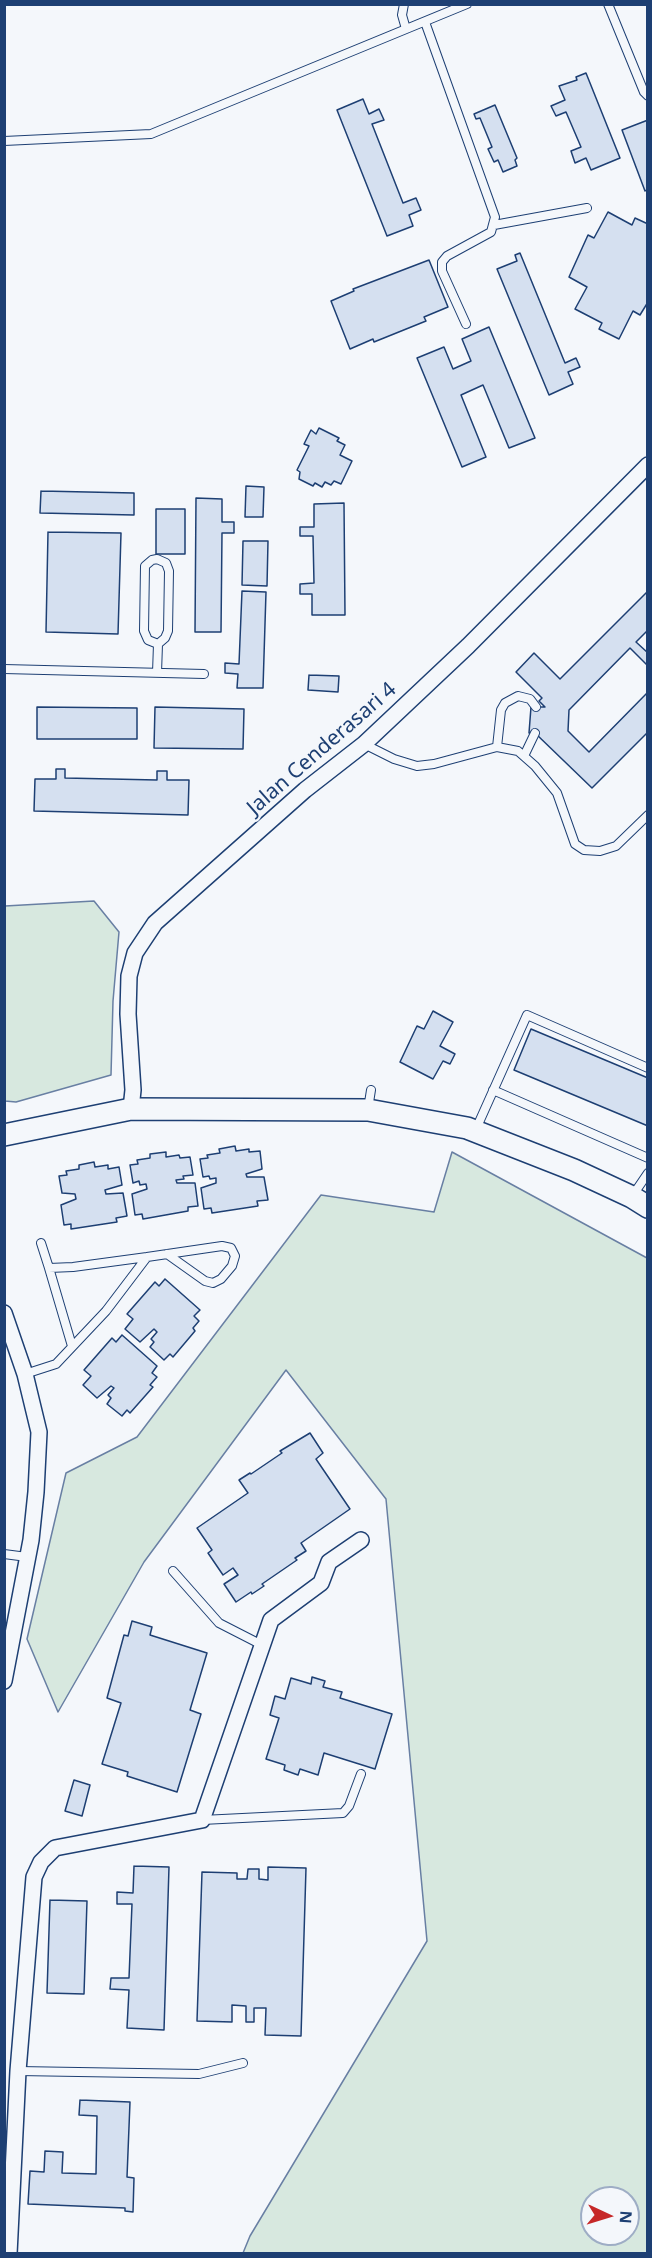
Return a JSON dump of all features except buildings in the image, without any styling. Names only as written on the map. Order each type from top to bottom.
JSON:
[{"type":"street","name":"Jalan Cenderasari 4","points":[[131,1109],[133,1089],[128,1014],[129,976],[135,953],[155,923],[305,790],[364,744],[468,646],[648,465]]},
{"type":"street","points":[[4,1135],[131,1109],[238,1108],[369,1100],[464,1128],[574,1170],[640,1202]]},
{"type":"street","points":[[4,1313],[26,1374],[39,1432],[36,1492],[27,1557],[19,1611],[4,1681]]},
{"type":"street","points":[[9,2253],[18,2071],[34,1877],[41,1862],[55,1848],[202,1820],[271,1620],[321,1583],[329,1562],[361,1540]]},
{"type":"lane","points":[[404,4],[402,15],[406,29]]},
{"type":"lane","points":[[4,141],[151,134],[467,4]]},
{"type":"lane","points":[[608,4],[644,92],[648,96]]},
{"type":"lane","points":[[425,22],[495,217],[491,232],[447,256],[442,262],[442,271],[466,324]]},
{"type":"lane","points":[[494,225],[587,208]]},
{"type":"lane","points":[[157,673],[158,644],[165,638],[168,631],[169,571],[166,563],[157,559],[148,562],[144,571],[144,631],[148,640],[158,644]]},
{"type":"lane","points":[[4,669],[204,674]]},
{"type":"lane","points":[[496,747],[501,710],[505,703],[518,696],[530,699],[536,707]]},
{"type":"lane","points":[[524,756],[535,733]]},
{"type":"lane","points":[[364,744],[394,759],[417,766],[434,764],[496,747],[518,751],[535,766],[557,792],[575,844],[584,850],[600,851],[616,846],[648,815]]},
{"type":"lane","points":[[464,1128],[493,1090],[527,1015],[648,1068]]},
{"type":"lane","points":[[493,1090],[648,1158]]},
{"type":"lane","points":[[640,1202],[648,1173]]},
{"type":"lane","points":[[41,1243],[72,1346]]},
{"type":"lane","points":[[49,1268],[73,1267],[222,1246],[231,1248],[235,1256],[232,1266],[218,1282],[213,1284],[205,1281],[167,1254]]},
{"type":"lane","points":[[26,1374],[56,1364],[106,1311],[147,1257]]},
{"type":"lane","points":[[4,1554],[27,1557]]},
{"type":"lane","points":[[173,1571],[219,1623],[262,1645]]},
{"type":"lane","points":[[202,1820],[343,1813],[349,1806],[361,1774]]},
{"type":"lane","points":[[18,2071],[199,2074],[243,2063]]},
{"type":"shaded area","points":[[94,901],[119,932],[113,1001],[111,1075],[16,1102],[5,1101],[5,906]]},
{"type":"shaded area","points":[[452,1152],[647,1258],[647,2253],[243,2253],[250,2236],[427,1941],[386,1499],[286,1370],[144,1562],[58,1712],[27,1639],[66,1473],[137,1437],[321,1195],[434,1212]]}]
